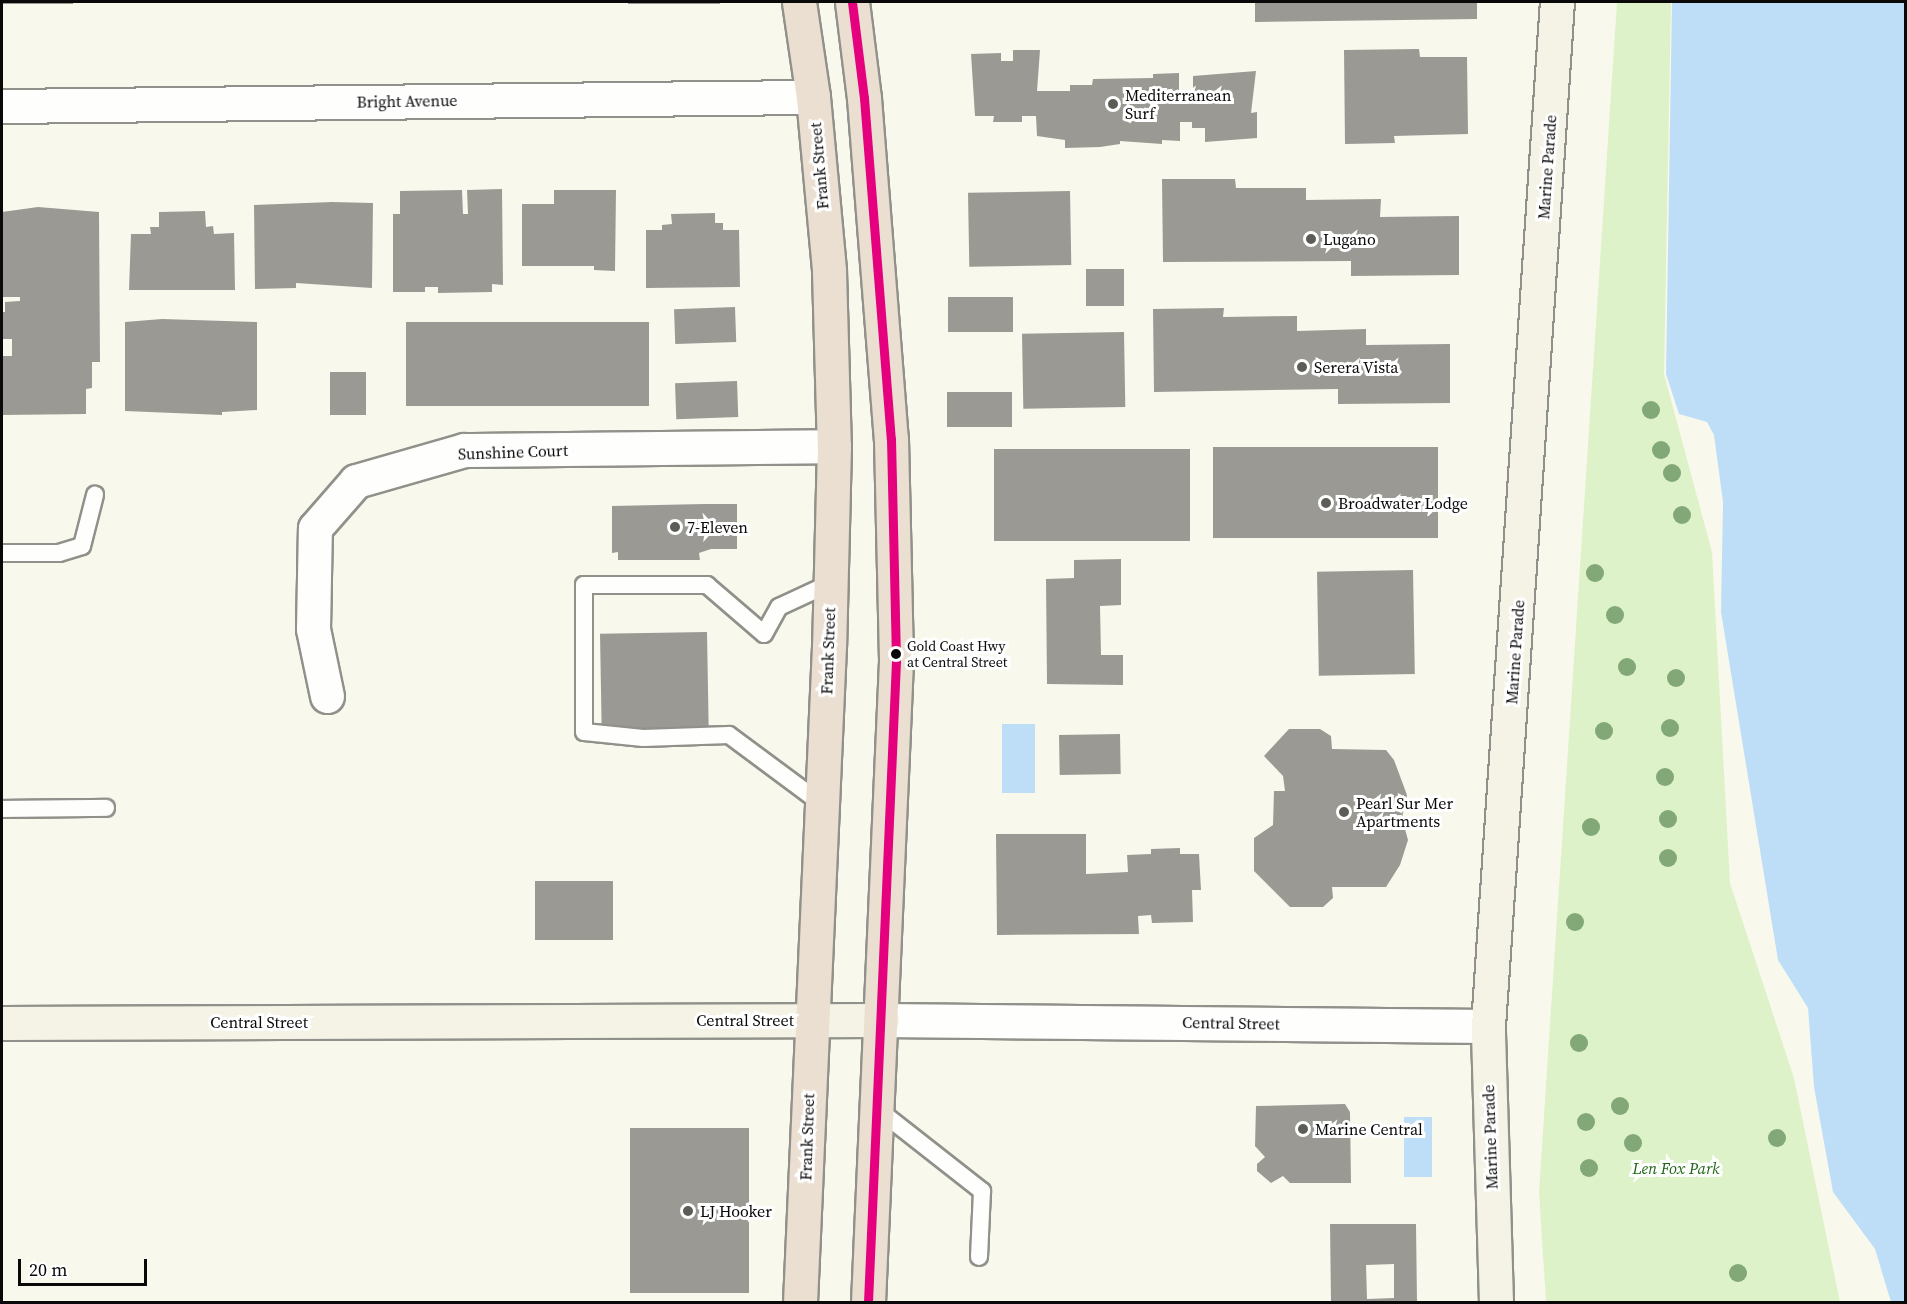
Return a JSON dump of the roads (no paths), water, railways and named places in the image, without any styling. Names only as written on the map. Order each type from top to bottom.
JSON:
[{"type":"highway","name":"Frank Street","points":[[799,2],[813,97],[829,271],[834,446],[831,583],[800,1302]]},
{"type":"highway","points":[[852,2],[864,98],[891,439],[896,661],[880,1111],[868,1302]]},
{"type":"street","name":"Marine Parade","points":[[1497,1302],[1488,1026],[1522,561],[1557,2]]},
{"type":"street","name":"Bright Avenue","points":[[2,106],[813,97]]},
{"type":"street","name":"Sunshine Court","points":[[327,696],[313,629],[315,528],[356,481],[464,450],[834,446]]},
{"type":"street","name":"Central Street","points":[[2,1023],[882,1020],[1488,1026]]},
{"type":"lane","points":[[2,553],[59,553],[82,546],[95,495]]},
{"type":"lane","points":[[822,804],[729,735],[643,738],[584,732],[584,585],[707,585],[764,634],[778,607],[831,583]]},
{"type":"lane","points":[[2,809],[106,808]]},
{"type":"lane","points":[[880,1111],[982,1191],[979,1257]]},
{"type":"water","points":[[1672,2],[1905,2],[1905,1302],[1891,1302],[1875,1249],[1833,1192],[1814,1087],[1808,1008],[1778,960],[1721,612],[1723,502],[1714,435],[1707,422],[1679,414],[1666,374]]},
{"type":"water","points":[[1002,724],[1035,724],[1035,793],[1002,793]]},
{"type":"water","points":[[1404,1117],[1432,1117],[1432,1177],[1404,1177]]},
{"type":"place","name":"Mediterranean Surf","points":[[1113,104]]},
{"type":"place","name":"Lugano","points":[[1311,239]]},
{"type":"place","name":"Serera Vista","points":[[1302,367]]},
{"type":"place","name":"Broadwater Lodge","points":[[1326,503]]},
{"type":"place","name":"7-Eleven","points":[[675,527]]},
{"type":"place","name":"Gold Coast Hwy at Central Street","points":[[896,654]]},
{"type":"place","name":"Pearl Sur Mer Apartments","points":[[1344,812]]},
{"type":"place","name":"Marine Central","points":[[1303,1129]]},
{"type":"place","name":"LJ Hooker","points":[[688,1211]]},
{"type":"park label","name":"Len Fox Park","points":[[1676,1168]]}]
